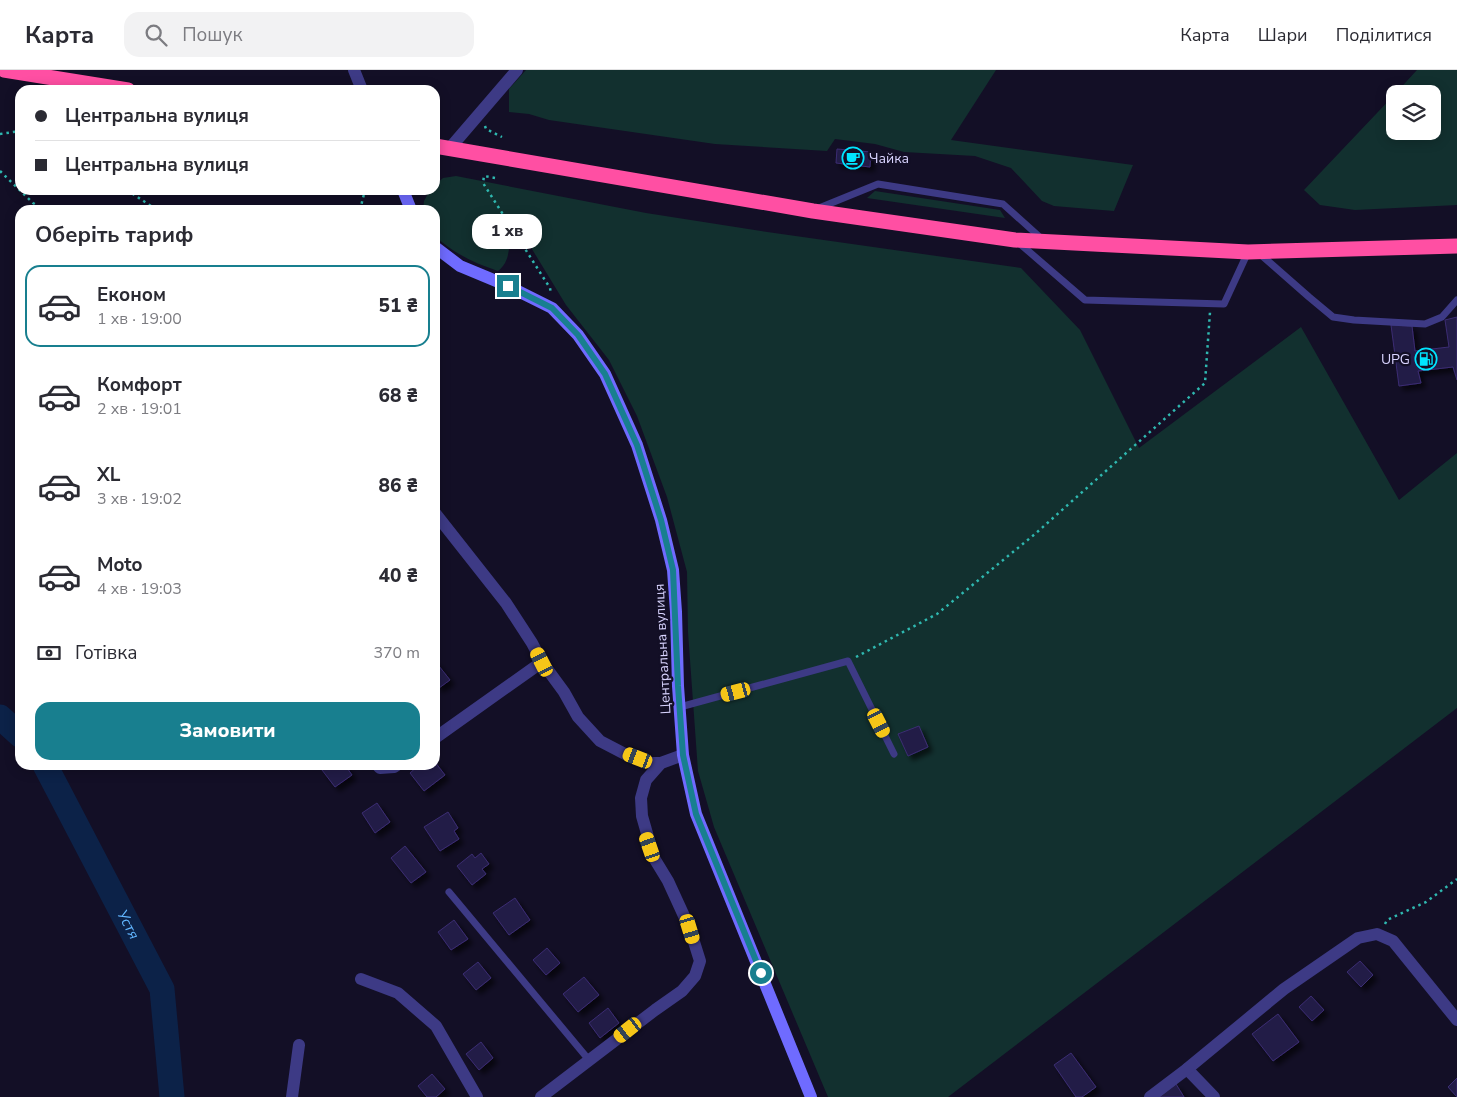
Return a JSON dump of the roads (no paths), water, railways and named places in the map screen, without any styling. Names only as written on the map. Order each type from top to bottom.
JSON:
[{"type":"highway","points":[[4,70],[97,85]]},
{"type":"highway","points":[[442,147],[813,211],[1015,240],[1253,252],[1457,246]]},
{"type":"street","points":[[354,70],[360,85]]},
{"type":"street","points":[[442,147],[517,70]]},
{"type":"street","name":"Центральна вулиця","points":[[440,251],[460,266],[508,286],[552,308],[578,335],[605,374],[637,445],[661,520],[673,570],[683,755],[696,814],[811,1097]]},
{"type":"street","points":[[440,519],[506,603],[542,662],[564,692],[578,717],[600,741],[625,754],[651,763],[661,763],[683,755]]},
{"type":"street","points":[[440,734],[542,662]]},
{"type":"street","points":[[541,1097],[682,991],[695,976],[700,961],[690,929],[668,881],[654,858],[642,816],[641,798],[646,780],[661,763]]},
{"type":"street","points":[[1150,1097],[1284,989],[1358,938],[1377,934],[1393,940],[1457,1020]]},
{"type":"street","points":[[361,979],[398,993],[436,1026],[477,1097]]},
{"type":"street","points":[[292,1097],[299,1045]]},
{"type":"street","points":[[1187,1069],[1214,1097]]},
{"type":"lane","points":[[813,211],[878,184],[1003,204],[1046,242]]},
{"type":"lane","points":[[1015,240],[1086,300],[1224,304],[1253,252],[1333,316],[1354,320],[1425,324],[1442,317],[1457,300]]},
{"type":"lane","points":[[680,707],[848,661],[894,754]]},
{"type":"lane","points":[[449,892],[589,1060]]},
{"type":"waterway","name":"Устя","points":[[0,717],[15,730]]},
{"type":"waterway","name":"Устя","points":[[48,770],[162,989],[172,1097]]},
{"type":"place","name":"Чайка","points":[[853,158]]},
{"type":"place","name":"UPG","points":[[1426,359]]}]
